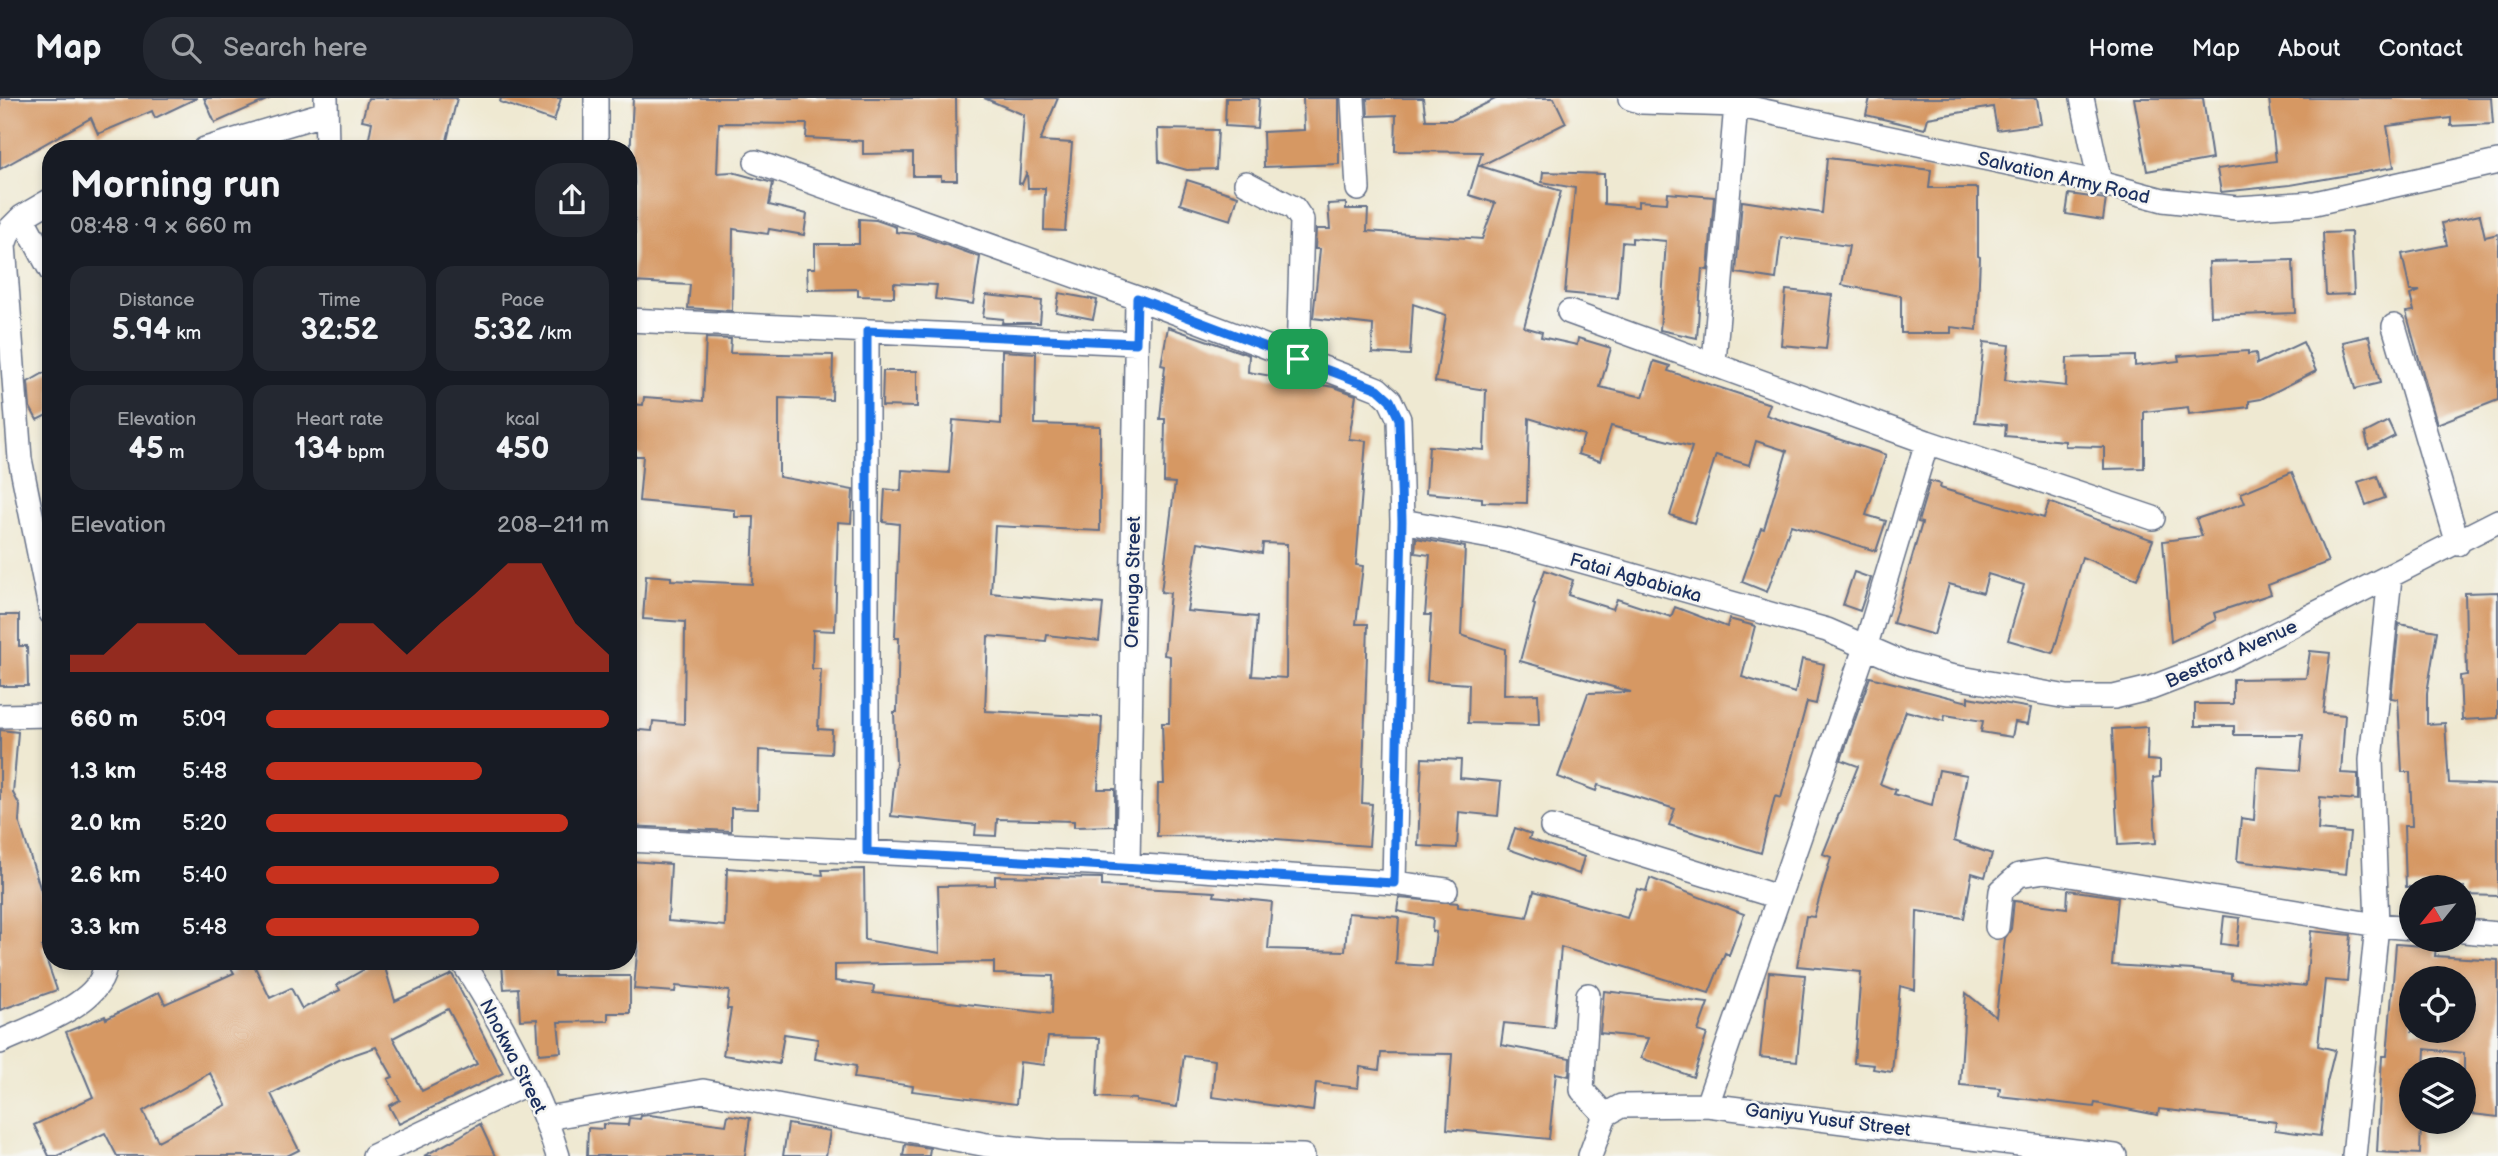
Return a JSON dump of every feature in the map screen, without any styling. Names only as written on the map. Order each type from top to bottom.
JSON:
[{"type":"street","points":[[596,98],[596,140]]},
{"type":"street","points":[[1353,98],[1358,189]]},
{"type":"street","name":"Salvation Army Road","points":[[1630,98],[1642,102],[1736,105],[2100,183],[2163,200],[2237,208],[2315,204],[2498,162]]},
{"type":"street","points":[[2081,98],[2100,183]]},
{"type":"street","points":[[230,140],[326,105],[327,140]]},
{"type":"street","points":[[1714,362],[1736,105]]},
{"type":"street","points":[[756,162],[1137,298],[1378,389],[1390,400],[1399,419],[1402,521],[1394,883]]},
{"type":"street","points":[[1246,183],[1294,208],[1302,220],[1298,359]]},
{"type":"street","points":[[42,205],[22,217],[10,229],[5,245],[20,459],[42,568]]},
{"type":"street","points":[[22,217],[42,254]]},
{"type":"street","name":"Orenuga Street","points":[[1128,865],[1137,298]]},
{"type":"street","points":[[1569,312],[1622,333],[1714,362],[1927,442],[2152,518]]},
{"type":"street","points":[[637,320],[1136,343]]},
{"type":"street","points":[[2394,326],[2458,544]]},
{"type":"street","points":[[867,331],[867,852]]},
{"type":"street","points":[[1707,1105],[1865,648],[1927,442]]},
{"type":"street","name":"Fatai Agbabiaka","points":[[1402,521],[1507,540],[1827,630],[1865,648]]},
{"type":"street","name":"Bestford Avenue","points":[[1865,648],[1903,663],[1950,676],[2067,697],[2113,697],[2151,688],[2224,660],[2458,544],[2498,521]]},
{"type":"street","points":[[2354,1156],[2377,925],[2371,760],[2390,577]]},
{"type":"street","points":[[0,716],[42,715]]},
{"type":"street","points":[[1552,827],[1778,897]]},
{"type":"street","points":[[637,841],[1128,865],[1394,883],[1446,890]]},
{"type":"street","points":[[1997,927],[2001,891],[2019,875],[2045,871],[2399,927]]},
{"type":"street","points":[[2476,932],[2498,934]]},
{"type":"street","points":[[0,1042],[83,1002],[98,985],[105,970]]},
{"type":"street","name":"Nnokwa Street","points":[[467,970],[530,1082],[547,1118],[558,1156]]},
{"type":"street","points":[[1588,995],[1583,1090],[1605,1115],[1590,1156]]},
{"type":"street","points":[[374,1156],[530,1082]]},
{"type":"street","points":[[547,1118],[703,1091],[987,1145],[1056,1152],[1303,1156]]},
{"type":"street","name":"Ganiyu Yusuf Street","points":[[1605,1115],[1620,1106],[1707,1105],[2115,1156]]},
{"type":"building","points":[[0,98],[197,98],[155,118],[152,111],[98,134],[91,118],[52,140],[42,140],[42,145],[0,169]]},
{"type":"building","points":[[204,98],[271,98],[215,123]]},
{"type":"building","points":[[368,98],[457,98],[447,140],[369,140],[372,122],[362,120]]},
{"type":"building","points":[[501,98],[561,98],[554,121],[500,102]]},
{"type":"building","points":[[633,98],[956,98],[957,180],[941,180],[941,176],[913,176],[913,153],[863,154],[863,141],[806,138],[807,124],[719,123],[717,173],[732,172],[773,183],[769,205],[807,214],[804,235],[769,229],[768,234],[733,229],[732,311],[688,308],[690,285],[637,282],[637,140],[631,140]]},
{"type":"building","points":[[984,98],[1058,98],[1040,141],[1072,143],[1065,231],[1044,230],[1045,188],[1028,188],[1027,172],[1022,184],[1019,183],[1024,115]]},
{"type":"building","points":[[1226,98],[1259,98],[1257,128],[1225,126]]},
{"type":"building","points":[[1303,98],[1339,98],[1339,164],[1264,167],[1263,132],[1304,130]]},
{"type":"building","points":[[1367,98],[1423,98],[1426,120],[1453,120],[1497,98],[1554,98],[1566,123],[1480,166],[1561,191],[1524,327],[1542,332],[1541,337],[1577,345],[1578,338],[1611,348],[1600,387],[1643,397],[1654,361],[1670,366],[1668,371],[1770,404],[1766,415],[1886,455],[1866,515],[1886,521],[1876,551],[1791,525],[1767,592],[1742,582],[1761,528],[1764,529],[1787,451],[1756,441],[1749,465],[1716,455],[1694,523],[1670,515],[1692,447],[1611,426],[1600,461],[1578,454],[1584,435],[1529,418],[1527,503],[1482,502],[1482,498],[1426,493],[1429,446],[1484,450],[1486,390],[1435,382],[1446,315],[1413,304],[1410,355],[1372,353],[1373,325],[1313,318],[1320,249],[1315,249],[1316,229],[1330,229],[1328,204],[1346,203],[1346,209],[1368,209],[1367,231],[1482,239],[1495,203],[1469,195],[1482,152],[1395,151],[1396,115],[1368,116]]},
{"type":"building","points":[[1870,98],[2037,98],[2041,124],[1997,130],[1993,107],[1928,118],[1925,129],[1866,115]]},
{"type":"building","points":[[2134,98],[2203,98],[2212,159],[2147,171]]},
{"type":"building","points":[[2269,98],[2491,98],[2493,124],[2451,126],[2451,118],[2387,126],[2394,167],[2290,185],[2221,192],[2217,169],[2276,161]]},
{"type":"building","points":[[1158,129],[1218,130],[1216,169],[1187,170],[1159,162]]},
{"type":"building","points":[[1827,158],[1931,170],[1929,188],[1978,188],[1980,257],[1977,330],[1951,327],[1951,333],[1901,333],[1901,296],[1842,285],[1849,246],[1781,237],[1776,279],[1736,273],[1742,201],[1822,213]]},
{"type":"building","points":[[1543,172],[1604,174],[1604,204],[1638,207],[1638,201],[1667,203],[1668,193],[1714,197],[1708,270],[1702,269],[1697,338],[1660,330],[1666,241],[1632,238],[1632,243],[1622,242],[1618,298],[1565,293],[1575,188],[1542,182]]},
{"type":"building","points":[[1187,180],[1238,196],[1231,220],[1180,204]]},
{"type":"building","points":[[2069,194],[2106,199],[2103,220],[2066,214]]},
{"type":"building","points":[[2480,215],[2485,237],[2498,234],[2498,400],[2437,424],[2406,312],[2414,311],[2410,295],[2420,291],[2410,291],[2402,254],[2447,245],[2442,223]]},
{"type":"building","points":[[859,219],[876,220],[896,227],[896,232],[915,234],[980,257],[973,304],[935,299],[937,285],[894,283],[894,297],[858,296],[858,289],[808,290],[807,268],[815,268],[815,244],[859,244]]},
{"type":"building","points":[[2351,232],[2354,294],[2326,295],[2323,233]]},
{"type":"building","points":[[2293,260],[2295,313],[2211,316],[2209,262]]},
{"type":"building","points":[[1786,290],[1832,295],[1826,349],[1781,345]]},
{"type":"building","points":[[1059,293],[1097,300],[1093,319],[1056,312]]},
{"type":"building","points":[[986,295],[1042,301],[1040,323],[1002,323],[1003,319],[983,317]]},
{"type":"building","points":[[1168,327],[1249,355],[1248,372],[1334,387],[1356,395],[1349,439],[1366,441],[1356,565],[1363,566],[1356,624],[1368,624],[1362,803],[1372,804],[1369,846],[1250,837],[1157,836],[1158,784],[1164,784],[1162,723],[1169,723],[1170,656],[1164,655],[1170,593],[1161,592],[1175,483],[1164,482],[1165,419],[1160,419],[1165,366],[1161,365]],"holes":[[[1198,542],[1262,553],[1263,543],[1287,544],[1286,678],[1252,676],[1257,617],[1187,611]]]},
{"type":"building","points":[[2369,336],[2380,383],[2355,389],[2343,342]]},
{"type":"building","points":[[706,338],[731,339],[730,353],[833,355],[832,400],[779,398],[779,477],[853,490],[851,523],[838,522],[835,631],[813,630],[812,669],[821,669],[818,729],[832,730],[831,754],[759,750],[758,809],[731,808],[731,831],[637,826],[637,730],[652,731],[653,721],[684,724],[685,622],[643,619],[646,575],[671,577],[671,580],[752,584],[754,517],[735,517],[735,510],[639,501],[643,456],[637,456],[637,405],[643,405],[644,397],[703,401]]},
{"type":"building","points":[[1984,342],[2009,345],[2005,380],[2066,386],[2067,358],[2135,356],[2135,366],[2179,361],[2178,356],[2248,351],[2248,354],[2256,353],[2257,364],[2303,342],[2316,371],[2261,399],[2249,401],[2249,407],[2189,414],[2188,407],[2144,412],[2144,468],[2104,469],[2104,447],[2065,446],[2065,441],[2005,436],[2006,425],[1975,422]]},
{"type":"building","points":[[1002,351],[1036,353],[1035,424],[1100,426],[1100,531],[995,526],[991,593],[1103,604],[1099,641],[1047,635],[1046,641],[988,636],[985,711],[1102,717],[1098,789],[1115,789],[1115,826],[1074,827],[1074,821],[997,819],[996,836],[975,835],[976,825],[891,816],[896,762],[894,712],[897,712],[899,638],[895,638],[899,524],[883,522],[885,489],[901,491],[902,470],[949,473],[953,420],[1001,424]]},
{"type":"building","points":[[883,371],[917,371],[917,407],[882,406]]},
{"type":"building","points":[[42,374],[42,418],[37,420],[30,407],[28,382]]},
{"type":"building","points":[[2388,421],[2395,436],[2369,449],[2365,433]]},
{"type":"building","points":[[2292,472],[2328,562],[2268,585],[2271,594],[2214,613],[2216,620],[2171,642],[2163,541],[2202,536],[2196,519],[2245,503],[2241,493]]},
{"type":"building","points":[[2377,476],[2385,498],[2366,505],[2358,482]]},
{"type":"building","points":[[1930,481],[1941,484],[1940,488],[2044,518],[2049,502],[2153,540],[2137,579],[2082,557],[2053,653],[2008,640],[2024,585],[1988,574],[1983,593],[1949,584],[1934,635],[1893,623],[1922,523],[1918,522]]},
{"type":"building","points":[[1416,538],[1465,547],[1461,635],[1505,649],[1504,695],[1538,694],[1539,725],[1468,723],[1469,684],[1427,681],[1431,615],[1425,615],[1430,555],[1415,553]]},
{"type":"building","points":[[1545,570],[1573,580],[1568,595],[1613,609],[1617,599],[1671,617],[1675,607],[1727,627],[1729,619],[1755,626],[1742,677],[1795,693],[1802,659],[1824,664],[1816,704],[1807,702],[1781,798],[1775,796],[1761,853],[1669,825],[1675,809],[1598,785],[1596,791],[1558,777],[1588,693],[1631,692],[1520,661],[1535,605],[1533,604]]},
{"type":"building","points":[[1854,572],[1871,578],[1860,611],[1843,605]]},
{"type":"building","points":[[2498,592],[2498,718],[2462,720],[2460,676],[2467,675],[2465,593]]},
{"type":"building","points":[[0,615],[19,615],[19,646],[27,646],[28,686],[0,686]]},
{"type":"building","points":[[2399,624],[2437,631],[2427,693],[2427,724],[2445,723],[2449,783],[2498,785],[2498,896],[2476,895],[2476,875],[2406,875],[2404,826],[2412,826],[2410,772],[2402,772],[2398,699],[2391,698]]},
{"type":"building","points":[[2310,651],[2330,653],[2323,713],[2345,715],[2341,773],[2358,774],[2358,800],[2320,797],[2318,830],[2350,833],[2346,874],[2237,861],[2241,818],[2254,820],[2257,767],[2300,770],[2303,735],[2234,735],[2234,726],[2195,726],[2195,704],[2233,704],[2233,679],[2306,678]]},
{"type":"building","points":[[1870,677],[1968,702],[1968,697],[2031,708],[2028,724],[2015,722],[2012,737],[1981,732],[1983,721],[1945,715],[1944,721],[1906,711],[1880,784],[1896,790],[1894,794],[1932,805],[1939,770],[1967,775],[1954,841],[1992,854],[1985,877],[1972,873],[1964,918],[1917,911],[1915,990],[1900,986],[1892,1072],[1873,1069],[1874,1065],[1854,1063],[1861,972],[1797,966],[1806,916],[1814,917],[1831,857],[1823,854],[1858,766],[1841,760]]},
{"type":"building","points":[[2148,727],[2147,760],[2160,761],[2160,777],[2153,778],[2156,843],[2118,845],[2112,729]]},
{"type":"building","points":[[0,730],[18,732],[13,793],[20,806],[19,821],[42,894],[42,970],[50,970],[57,990],[0,1010]]},
{"type":"building","points":[[1422,758],[1461,760],[1460,778],[1501,782],[1498,816],[1459,812],[1457,848],[1418,846]]},
{"type":"building","points":[[1515,828],[1531,834],[1529,839],[1584,857],[1579,874],[1508,849]]},
{"type":"building","points":[[637,862],[671,864],[668,921],[725,926],[727,868],[823,875],[822,870],[864,869],[865,940],[940,953],[938,886],[995,885],[995,876],[1102,878],[1102,886],[1215,892],[1214,896],[1272,902],[1268,949],[1345,951],[1348,913],[1399,917],[1396,964],[1432,966],[1436,932],[1432,931],[1433,918],[1397,911],[1399,898],[1458,903],[1458,907],[1527,917],[1534,891],[1627,918],[1637,889],[1646,891],[1650,878],[1744,914],[1729,955],[1725,953],[1709,993],[1561,947],[1554,1028],[1504,1023],[1501,1045],[1570,1058],[1569,1076],[1556,1073],[1549,1139],[1447,1129],[1452,1054],[1381,1053],[1379,1070],[1360,1067],[1358,1088],[1316,1083],[1313,1111],[1212,1097],[1215,1060],[1184,1056],[1177,1107],[1136,1099],[1097,1097],[1100,1038],[1048,1037],[1044,1065],[1020,1062],[1016,1104],[912,1091],[913,1086],[854,1078],[856,1066],[815,1059],[818,1039],[784,1034],[779,1064],[723,1055],[731,1009],[727,1009],[729,991],[676,986],[675,992],[634,989],[638,942]],"holes":[[[994,962],[994,974],[1053,976],[1052,1014],[873,993],[874,986],[835,981],[835,965]]]},
{"type":"building","points":[[2068,890],[2118,897],[2112,965],[2231,974],[2231,979],[2306,986],[2311,931],[2351,935],[2347,982],[2325,980],[2318,1046],[2335,1050],[2327,1082],[2320,1136],[2275,1130],[2276,1122],[2159,1109],[2158,1115],[2095,1103],[2094,1107],[1999,1096],[2000,1088],[1960,1085],[1966,993],[1996,1017],[2005,938],[2011,929],[2014,901],[2067,908]]},
{"type":"building","points":[[2224,916],[2240,918],[2237,946],[2221,944]]},
{"type":"building","points":[[2396,944],[2399,944],[2399,952],[2435,952],[2435,956],[2498,960],[2498,1117],[2476,1114],[2476,1057],[2425,1049],[2425,1057],[2399,1057],[2399,1134],[2421,1134],[2420,1154],[2377,1152],[2382,1056],[2387,1056]]},
{"type":"building","points":[[232,970],[256,970],[270,998],[291,988],[302,1009],[340,990],[337,985],[363,970],[386,970],[395,1001],[452,974],[503,1073],[399,1124],[389,1106],[400,1100],[388,1079],[393,1077],[376,1047],[341,1059],[271,1094],[299,1150],[287,1156],[117,1156],[105,1133],[57,1156],[49,1156],[34,1125],[93,1097],[66,1032],[105,1016],[106,1019],[159,992],[165,1004],[234,973]],"holes":[[[448,1009],[477,1064],[422,1091],[393,1038]],[[210,1073],[226,1105],[158,1141],[143,1111]]]},
{"type":"building","points":[[502,970],[555,970],[555,976],[630,976],[630,1013],[608,1013],[608,1021],[558,1022],[561,1052],[539,1054],[537,1019],[520,1020],[518,988],[504,989]]},
{"type":"building","points":[[1769,972],[1805,975],[1797,1061],[1760,1057]]},
{"type":"building","points":[[1604,991],[1708,1003],[1698,1031],[1707,1034],[1693,1077],[1641,1058],[1648,1038],[1600,1033]]},
{"type":"building","points":[[728,1115],[750,1118],[745,1156],[587,1156],[588,1128],[603,1129],[603,1124],[628,1125],[629,1118],[640,1119],[641,1116],[726,1125]]},
{"type":"building","points":[[480,1124],[495,1156],[424,1156],[457,1138]]},
{"type":"building","points":[[788,1124],[830,1131],[826,1156],[783,1156]]},
{"type":"building","points":[[905,1144],[930,1148],[929,1156],[903,1156]]},
{"type":"route","points":[[1137,298],[1298,359],[1378,389],[1390,400],[1399,419],[1402,521],[1394,883],[1128,865],[867,852],[867,331],[1136,343],[1137,298]]}]
